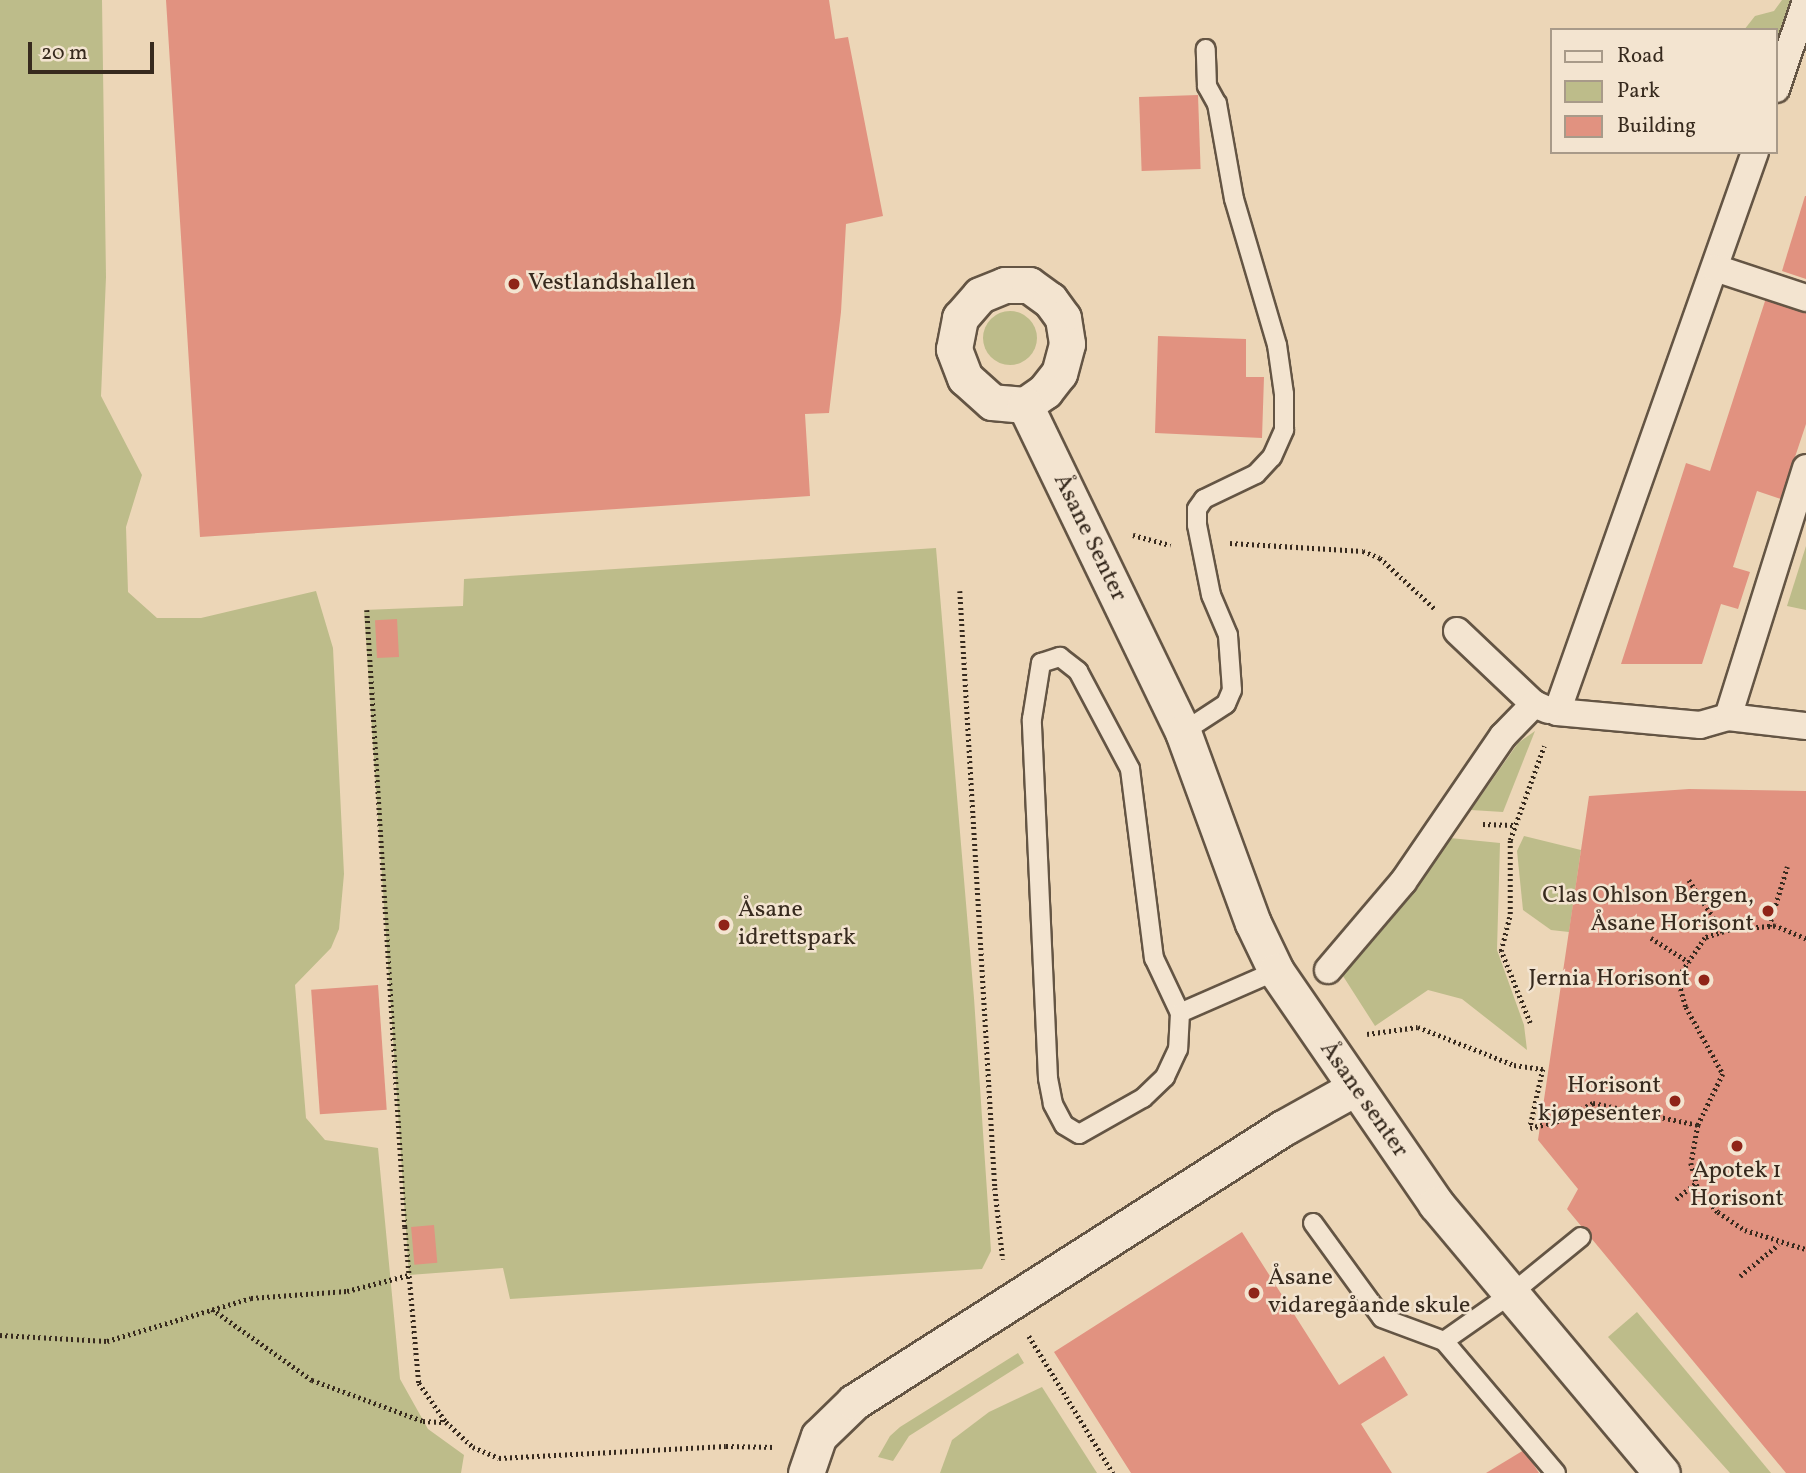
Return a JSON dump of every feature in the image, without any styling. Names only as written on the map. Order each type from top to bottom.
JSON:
[{"type":"street","points":[[1778,83],[1806,1]]},
{"type":"street","points":[[1328,970],[1403,882],[1503,736],[1546,708],[1715,268],[1754,154]]},
{"type":"street","points":[[1715,268],[1806,298]]},
{"type":"street","name":"Åsane Senter","points":[[1024,405],[1154,672]]},
{"type":"street","points":[[1728,717],[1806,468]]},
{"type":"street","points":[[1457,631],[1546,708],[1700,725],[1728,717],[1806,726]]},
{"type":"street","name":"Åsane senter","points":[[1154,672],[1183,732],[1253,923],[1276,971],[1436,1204],[1662,1473]]},
{"type":"street","points":[[806,1473],[819,1436],[854,1402],[1283,1128],[1355,1088]]},
{"type":"lane","points":[[1183,732],[1226,704],[1232,690],[1228,635],[1211,595],[1197,524],[1197,509],[1204,499],[1256,474],[1272,457],[1284,430],[1284,394],[1277,345],[1234,199],[1217,104],[1207,86],[1206,49]]},
{"type":"lane","points":[[1060,657],[1078,671],[1130,769],[1154,958],[1180,1013],[1178,1049],[1165,1077],[1143,1098],[1079,1134],[1063,1125],[1053,1104],[1048,1078],[1032,719],[1041,663],[1060,657]]},
{"type":"lane","points":[[1180,1013],[1276,971]]},
{"type":"lane","points":[[1313,1223],[1382,1318],[1444,1341],[1556,1473]]},
{"type":"lane","points":[[1444,1341],[1511,1294],[1581,1237]]},
{"type":"path","points":[[1133,535],[1184,550],[1203,551],[1227,543],[1247,542],[1363,551],[1380,558],[1457,631]]},
{"type":"path","points":[[960,592],[995,1188],[1003,1267]]},
{"type":"path","points":[[368,610],[409,1275],[419,1383],[446,1422],[473,1447],[499,1458],[726,1446],[779,1447]]},
{"type":"path","points":[[1530,1023],[1502,951],[1510,914],[1510,840],[1546,708]]},
{"type":"path","points":[[1769,926],[1787,867]]},
{"type":"path","points":[[1689,880],[1723,932]]},
{"type":"path","points":[[1806,939],[1775,926],[1723,932],[1705,938],[1678,978],[1686,1007],[1723,1074],[1698,1125],[1691,1163],[1698,1191],[1718,1212],[1745,1230],[1806,1249]]},
{"type":"path","points":[[1651,938],[1689,962]]},
{"type":"path","points":[[1366,1034],[1418,1027],[1514,1065],[1543,1069],[1530,1128],[1562,1120],[1593,1103],[1698,1125]]},
{"type":"path","points":[[1676,1199],[1696,1183]]},
{"type":"path","points":[[1740,1276],[1780,1243]]},
{"type":"path","points":[[0,1335],[107,1341],[251,1298],[346,1290],[409,1275]]},
{"type":"path","points":[[212,1309],[312,1380],[423,1421],[446,1422]]},
{"type":"path","points":[[1026,1333],[1113,1473]]},
{"type":"green space","points":[[0,0],[102,0],[106,277],[101,396],[142,475],[126,527],[128,592],[157,618],[201,618],[316,591],[333,648],[344,874],[339,929],[331,948],[295,985],[306,1118],[325,1140],[378,1148],[400,1379],[428,1429],[464,1455],[461,1473],[0,1473]]},
{"type":"green space","points":[[1782,0],[1798,0],[1778,61],[1778,28],[1746,28],[1755,16],[1774,11]]},
{"type":"green space","points":[[1015,311],[1025,315],[1033,323],[1037,338],[1033,353],[1025,361],[1005,365],[995,361],[987,353],[983,333],[987,323],[995,315]]},
{"type":"green space","points":[[1806,546],[1806,610],[1787,606]]},
{"type":"green space","name":"Åsane idrettspark","points":[[936,548],[974,998],[991,1251],[982,1269],[510,1299],[503,1268],[409,1275],[364,610],[463,606],[464,579]]},
{"type":"green space","points":[[1535,731],[1503,812],[1471,810],[1518,743]]},
{"type":"green space","points":[[1524,836],[1581,850],[1569,932],[1551,930],[1523,910],[1517,851]]},
{"type":"green space","points":[[1450,838],[1500,843],[1497,950],[1524,1025],[1527,1050],[1462,999],[1428,990],[1375,1026],[1343,976]]},
{"type":"green space","points":[[1637,1312],[1771,1473],[1730,1473],[1608,1337]]},
{"type":"green space","points":[[1018,1353],[1024,1363],[909,1436],[893,1461],[878,1457],[890,1436],[900,1427]]},
{"type":"green space","points":[[1042,1387],[1097,1473],[940,1473],[952,1440],[989,1412]]},
{"type":"building","name":"Vestlandshallen","points":[[166,0],[829,0],[835,39],[848,37],[883,216],[846,224],[841,312],[829,413],[805,414],[810,496],[200,537]]},
{"type":"building","points":[[1198,95],[1201,169],[1142,171],[1139,97]]},
{"type":"building","points":[[1806,196],[1806,279],[1782,271]]},
{"type":"building","points":[[1766,298],[1806,311],[1806,424],[1781,499],[1757,491],[1733,567],[1750,572],[1738,609],[1721,604],[1702,664],[1621,664],[1686,463],[1710,471]]},
{"type":"building","points":[[1158,336],[1246,339],[1246,377],[1264,377],[1262,438],[1155,433]]},
{"type":"building","points":[[397,619],[399,657],[377,658],[375,620]]},
{"type":"building","name":"Horisont kjøpesenter","points":[[1689,789],[1806,791],[1806,1473],[1786,1473],[1567,1209],[1578,1189],[1538,1140],[1589,796]]},
{"type":"building","points":[[378,985],[387,1110],[320,1114],[311,990]]},
{"type":"building","points":[[434,1225],[437,1263],[414,1265],[411,1227]]},
{"type":"building","points":[[1242,1232],[1339,1385],[1384,1356],[1408,1395],[1361,1424],[1392,1473],[1131,1473],[1054,1352]]},
{"type":"building","points":[[1524,1450],[1539,1473],[1486,1473]]},
{"type":"place","name":"Vestlandshallen","points":[[514,284]]},
{"type":"place","name":"Clas Ohlson Bergen, Åsane Horisont","points":[[1768,911]]},
{"type":"place","name":"Åsane idrettspark","points":[[724,925]]},
{"type":"place","name":"Jernia Horisont","points":[[1704,980]]},
{"type":"place","name":"Horisont kjøpesenter","points":[[1675,1101]]},
{"type":"place","name":"Apotek 1 Horisont","points":[[1737,1146]]},
{"type":"place","name":"Åsane vidaregåande skule","points":[[1254,1293]]}]
